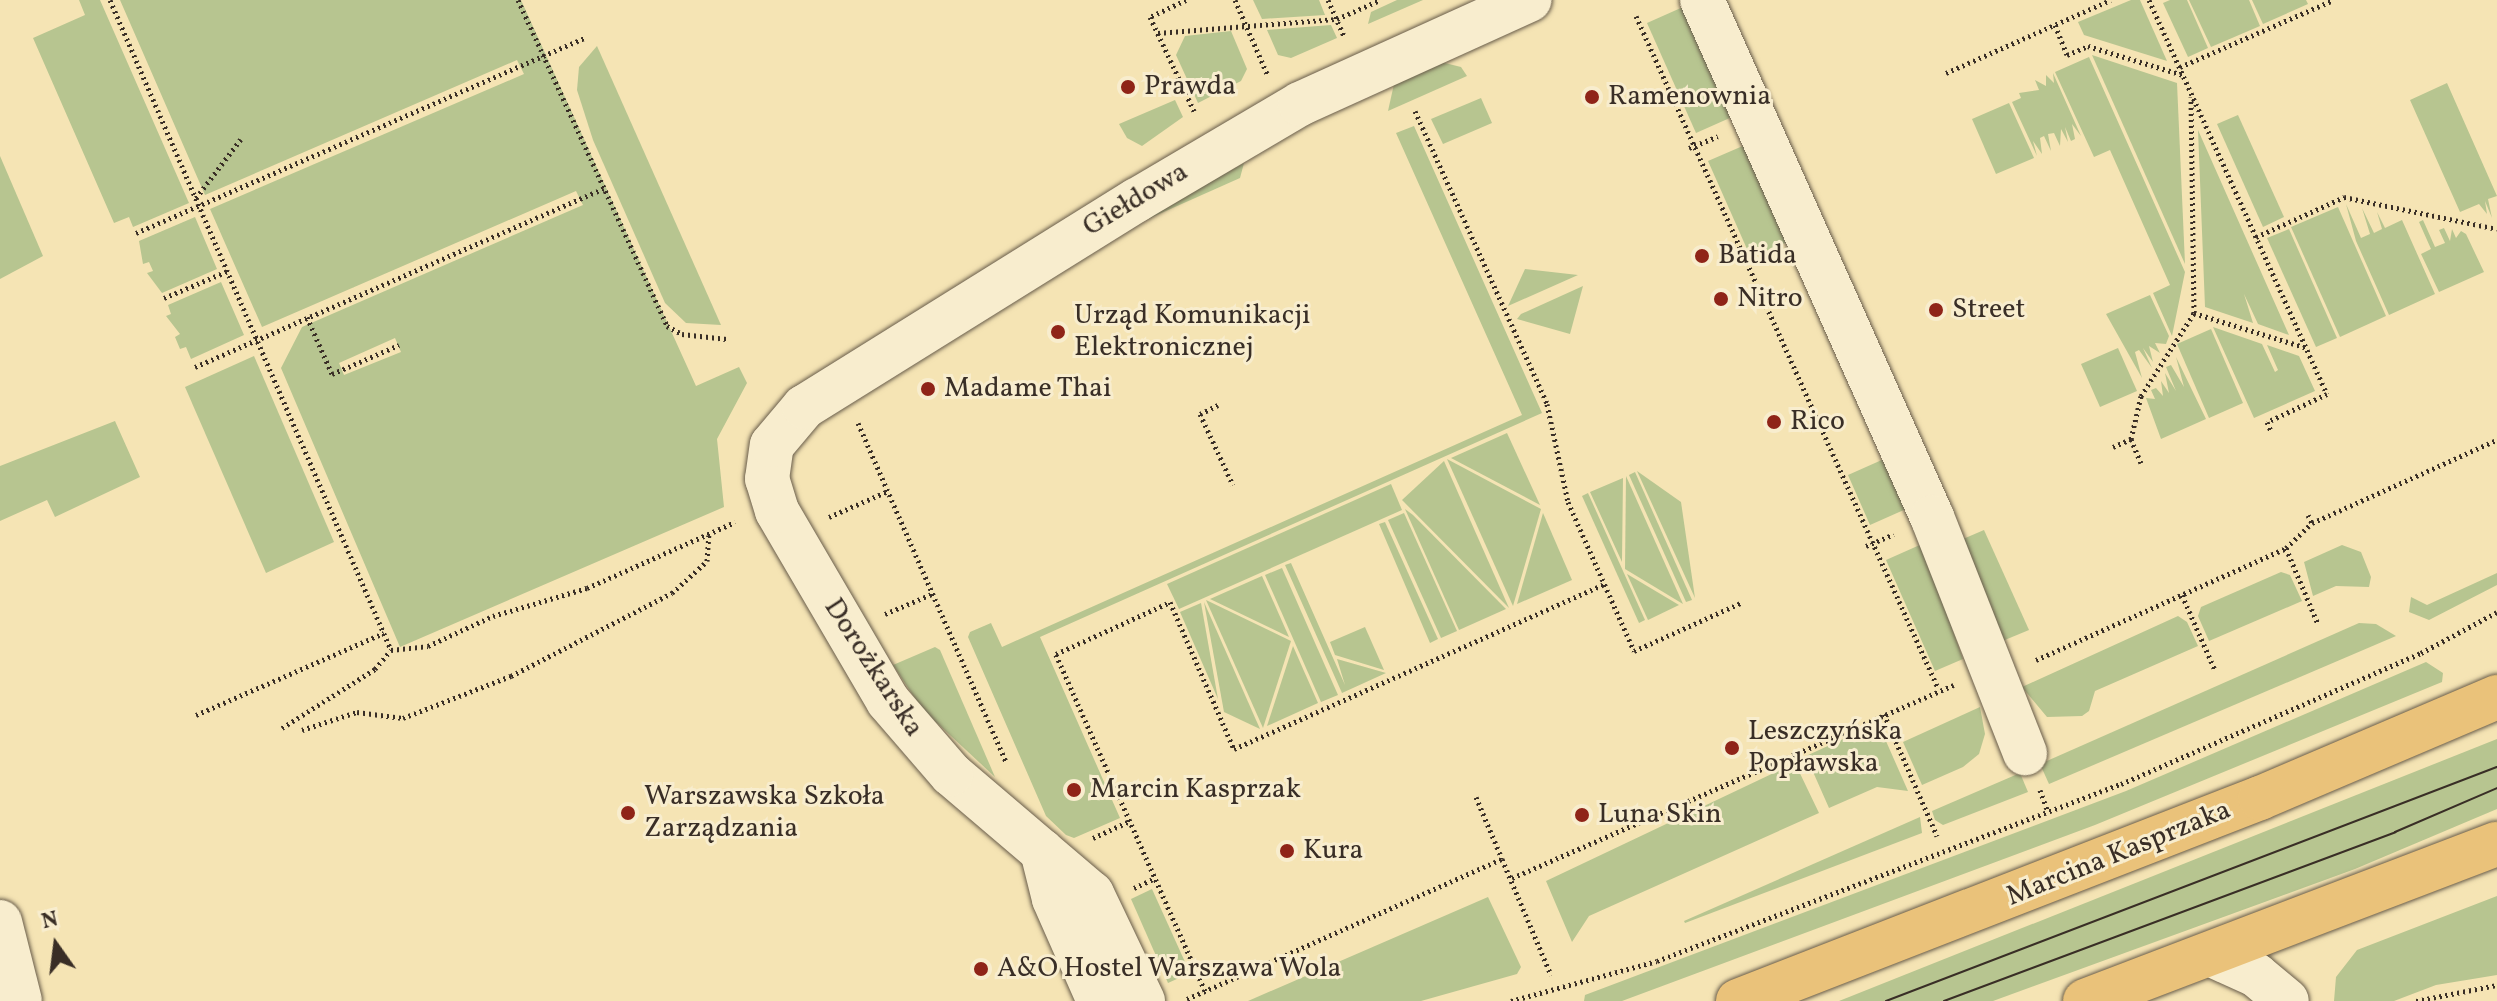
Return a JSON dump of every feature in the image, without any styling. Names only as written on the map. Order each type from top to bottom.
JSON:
[{"type":"main road","name":"Marcina Kasprzaka","points":[[1738,1001],[2260,798],[2497,697]]},
{"type":"main road","points":[[2085,1001],[2214,956],[2497,844]]},
{"type":"street","name":"Giełdowa","points":[[772,445],[804,407],[1164,184],[1300,104],[1529,0]]},
{"type":"street","points":[[1702,0],[1932,517],[1992,677],[2025,753]]},
{"type":"street","name":"Dorożkarska","points":[[772,445],[767,479],[777,511],[888,701],[951,774],[1099,904],[1143,1001]]},
{"type":"street","points":[[1042,851],[1054,899],[1099,1001]]},
{"type":"street","points":[[0,922],[20,1001]]},
{"type":"street","points":[[2214,956],[2256,975],[2287,1001]]},
{"type":"path","points":[[110,0],[391,650]]},
{"type":"path","points":[[518,0],[667,326],[682,334],[727,339]]},
{"type":"path","points":[[1186,0],[1150,17],[1194,111]]},
{"type":"path","points":[[1235,0],[1268,77]]},
{"type":"path","points":[[1328,0],[1346,41]]},
{"type":"path","points":[[1158,33],[1337,19],[1380,0]]},
{"type":"path","points":[[1946,73],[2098,3],[2111,0]]},
{"type":"path","points":[[2149,0],[2327,394],[2267,422],[2271,431]]},
{"type":"path","points":[[2180,67],[2333,0]]},
{"type":"path","points":[[1636,16],[1938,688]]},
{"type":"path","points":[[2055,25],[2067,55],[2088,46],[2183,75]]},
{"type":"path","points":[[136,233],[584,38]]},
{"type":"path","points":[[2141,463],[2131,439],[2141,396],[2194,313],[2191,92]]},
{"type":"path","points":[[1415,111],[1547,404],[1568,502],[1634,651],[1741,603]]},
{"type":"path","points":[[196,198],[241,139]]},
{"type":"path","points":[[195,367],[604,188]]},
{"type":"path","points":[[2256,237],[2344,197],[2497,229]]},
{"type":"path","points":[[164,298],[228,271]]},
{"type":"path","points":[[2194,313],[2307,348]]},
{"type":"path","points":[[307,317],[332,374],[399,345]]},
{"type":"path","points":[[1218,405],[1200,414],[1233,485]]},
{"type":"path","points":[[856,418],[1008,766]]},
{"type":"path","points":[[2113,447],[2131,439]]},
{"type":"path","points":[[1512,878],[1938,688],[1992,677],[2182,595],[2286,548],[2312,523],[2497,440]]},
{"type":"path","points":[[823,520],[888,491]]},
{"type":"path","points":[[2308,515],[2312,523]]},
{"type":"path","points":[[282,728],[375,669],[391,650],[428,646],[493,616],[587,588],[734,523]]},
{"type":"path","points":[[302,730],[357,712],[403,718],[511,676],[672,593],[707,561],[709,535]]},
{"type":"path","points":[[2286,548],[2318,624]]},
{"type":"path","points":[[1205,991],[1056,654],[1170,602],[1234,749],[1604,584]]},
{"type":"path","points":[[878,618],[932,594]]},
{"type":"path","points":[[2182,595],[2215,670]]},
{"type":"path","points":[[1511,1001],[1657,961],[2121,784],[2421,653],[2497,612]]},
{"type":"path","points":[[196,715],[384,633]]},
{"type":"path","points":[[1417,668],[1420,675]]},
{"type":"path","points":[[1884,714],[1937,836]]},
{"type":"path","points":[[1476,797],[1551,975]]},
{"type":"path","points":[[1088,840],[1130,821]]},
{"type":"path","points":[[1183,1001],[1502,859]]},
{"type":"path","points":[[2416,1001],[2497,985]]},
{"type":"green space","points":[[79,0],[100,0],[189,203],[133,227],[129,217],[114,223],[33,38],[85,15]]},
{"type":"green space","points":[[120,0],[521,0],[696,386],[739,367],[747,383],[717,439],[724,507],[400,647],[281,368],[302,327],[583,205],[576,191],[262,327],[210,209],[524,74],[517,60],[205,195]],"holes":[[[395,338],[401,352],[344,375],[339,363]]]},
{"type":"green space","points":[[1253,0],[1319,0],[1325,15],[1262,19]]},
{"type":"green space","points":[[1397,0],[1423,0],[1368,24],[1371,12]]},
{"type":"green space","points":[[2131,0],[2140,0],[2167,61],[2084,35],[2078,22]]},
{"type":"green space","points":[[2187,0],[2208,48],[2188,57],[2163,3]]},
{"type":"green space","points":[[2189,0],[2249,0],[2260,26],[2211,47]]},
{"type":"green space","points":[[2252,0],[2306,0],[2308,4],[2263,24]]},
{"type":"green space","points":[[1683,7],[1732,117],[1696,133],[1647,23]]},
{"type":"green space","points":[[1331,25],[1337,38],[1291,58],[1278,55],[1267,30]]},
{"type":"green space","points":[[1231,31],[1247,69],[1241,81],[1198,103],[1176,55],[1185,36]]},
{"type":"green space","points":[[597,46],[721,325],[686,323],[665,303],[593,140],[577,90],[579,67]]},
{"type":"green space","points":[[2092,55],[2177,83],[2185,264]]},
{"type":"green space","points":[[2089,57],[2185,272],[2172,336],[2153,293],[2170,285],[2110,150],[2094,157],[2055,72]]},
{"type":"green space","points":[[1441,62],[1461,67],[1467,76],[1388,111],[1394,84]]},
{"type":"green space","points":[[2053,73],[2081,136],[2072,124],[2075,139],[2071,141],[2065,127],[2068,142],[2061,129],[2060,146],[2054,133],[2048,134],[2051,151],[2044,136],[2040,138],[2042,154],[2033,141],[2037,156],[2012,102],[2021,98],[2019,93],[2039,90],[2035,80],[2046,86],[2046,75],[2054,83]]},
{"type":"green space","points":[[2447,83],[2497,196],[2488,199],[2492,218],[2485,201],[2487,214],[2479,204],[2460,212],[2410,100]]},
{"type":"green space","points":[[1481,98],[1492,123],[1443,144],[1431,119]]},
{"type":"green space","points":[[1175,100],[1183,117],[1142,146],[1127,138],[1119,124]]},
{"type":"green space","points":[[2009,103],[2034,158],[1996,174],[1972,119]]},
{"type":"green space","points":[[2238,115],[2284,217],[2263,227],[2217,124]]},
{"type":"green space","points":[[1414,126],[1542,413],[1040,637],[1120,818],[1074,838],[1066,835],[1046,816],[968,637],[970,632],[991,623],[1002,647],[1522,415],[1396,133]]},
{"type":"green space","points":[[2198,130],[2289,335],[2258,324],[2244,294],[2253,323],[2205,307]]},
{"type":"green space","points":[[1745,145],[1787,242],[1751,258],[1708,161]]},
{"type":"green space","points":[[0,156],[43,256],[0,279]]},
{"type":"green space","points":[[1244,163],[1240,178],[1130,227]]},
{"type":"green space","points":[[2346,204],[2361,238],[2370,234],[2362,208],[2374,233],[2382,229],[2377,212],[2385,228],[2402,220],[2435,294],[2389,315],[2356,241]]},
{"type":"green space","points":[[2338,207],[2386,316],[2340,337],[2291,227]]},
{"type":"green space","points":[[195,217],[217,269],[162,293],[147,273],[153,271],[149,262],[143,264],[139,241]]},
{"type":"green space","points":[[2423,220],[2435,247],[2445,243],[2439,230],[2444,228],[2450,241],[2452,229],[2456,238],[2461,231],[2466,234],[2484,272],[2439,292],[2421,254],[2431,249],[2419,222]]},
{"type":"green space","points":[[2289,229],[2337,338],[2316,347],[2267,238]]},
{"type":"green space","points":[[1525,269],[1578,275],[1508,306]]},
{"type":"green space","points":[[221,282],[244,335],[191,359],[186,347],[180,349],[175,337],[180,334],[166,316],[171,314],[168,305]]},
{"type":"green space","points":[[1583,286],[1570,334],[1517,319],[1521,314]]},
{"type":"green space","points":[[2150,295],[2169,336],[2166,344],[2155,343],[2160,353],[2149,346],[2153,362],[2143,348],[2152,368],[2139,350],[2135,352],[2142,378],[2106,314]]},
{"type":"green space","points":[[2213,327],[2262,344],[2275,372],[2278,370],[2267,345],[2299,356],[2315,391],[2254,418]]},
{"type":"green space","points":[[2211,329],[2243,403],[2209,418],[2177,344]]},
{"type":"green space","points":[[2118,348],[2137,391],[2100,407],[2081,364]]},
{"type":"green space","points":[[254,356],[334,542],[266,573],[185,387]]},
{"type":"green space","points":[[2176,357],[2206,419],[2161,439],[2146,398],[2155,399],[2151,390],[2156,388],[2163,396],[2161,381],[2169,393],[2165,373],[2176,391],[2166,367],[2171,365],[2184,387]]},
{"type":"green space","points":[[115,421],[140,477],[55,517],[47,500],[0,521],[0,466]]},
{"type":"green space","points":[[1507,433],[1540,505],[1451,458]]},
{"type":"green space","points":[[1447,459],[1541,509],[1513,606]]},
{"type":"green space","points":[[1884,459],[1906,509],[1870,525],[1848,475]]},
{"type":"green space","points":[[1444,461],[1509,608],[1402,500]]},
{"type":"green space","points":[[1637,471],[1681,502],[1695,598]]},
{"type":"green space","points":[[1635,472],[1692,600],[1686,602],[1629,475]]},
{"type":"green space","points":[[1626,476],[1683,604],[1625,569]]},
{"type":"green space","points":[[1623,478],[1622,561],[1622,562],[1590,492]]},
{"type":"green space","points":[[1391,484],[1402,510],[1179,609],[1167,584]]},
{"type":"green space","points":[[1588,493],[1645,620],[1639,623],[1582,496]]},
{"type":"green space","points":[[1405,509],[1413,515],[1506,609],[1459,630]]},
{"type":"green space","points":[[1404,513],[1457,631],[1441,638],[1388,520]]},
{"type":"green space","points":[[1543,513],[1572,580],[1517,604]]},
{"type":"green space","points":[[1385,522],[1438,639],[1430,643],[1379,524]]},
{"type":"green space","points":[[1984,530],[2029,630],[2000,642],[1956,542]]},
{"type":"green space","points":[[1922,544],[1963,659],[1935,671],[1886,560]]},
{"type":"green space","points":[[2342,545],[2361,552],[2371,577],[2369,587],[2336,586],[2313,596],[2304,562]]},
{"type":"green space","points":[[1291,563],[1345,685],[1337,659],[1386,673],[1342,693],[1285,565]]},
{"type":"green space","points":[[1282,568],[1338,695],[1321,702],[1265,575]]},
{"type":"green space","points":[[2281,572],[2290,575],[2302,601],[2209,641],[2198,616],[2201,607]]},
{"type":"green space","points":[[2497,573],[2497,585],[2429,620],[2409,612],[2411,597],[2427,605]]},
{"type":"green space","points":[[1627,574],[1679,605],[1648,620]]},
{"type":"green space","points":[[1262,576],[1289,637],[1210,599]]},
{"type":"green space","points":[[1206,600],[1291,641],[1263,728]]},
{"type":"green space","points":[[1204,602],[1260,729],[1224,712]]},
{"type":"green space","points":[[1201,603],[1218,699],[1180,612]]},
{"type":"green space","points":[[2178,616],[2187,622],[2198,646],[2095,691],[2089,711],[2082,716],[2047,717],[2022,687]]},
{"type":"green space","points":[[2359,623],[2376,624],[2396,636],[2049,784],[2040,764]]},
{"type":"green space","points":[[1365,627],[1384,670],[1335,655],[1330,642]]},
{"type":"green space","points":[[1293,646],[1318,703],[1267,726]]},
{"type":"green space","points":[[935,647],[940,650],[995,777],[922,709],[893,665]]},
{"type":"green space","points":[[2426,662],[2443,673],[2442,682],[2095,825],[1622,1001],[1584,1001],[1585,995],[2126,791]]},
{"type":"green space","points":[[1980,707],[1985,734],[1979,754],[1963,767],[1922,785],[1903,742]]},
{"type":"green space","points":[[1878,723],[1908,791],[1877,787],[1829,808],[1806,756]]},
{"type":"green space","points":[[2497,739],[2497,809],[2355,869],[1993,1001],[1839,1001]]},
{"type":"green space","points":[[1795,763],[1819,813],[1589,916],[1572,942],[1546,881]]},
{"type":"green space","points":[[2020,773],[2028,792],[1943,825],[1935,820],[1932,811]]},
{"type":"green space","points":[[1920,817],[1922,833],[1684,921]]},
{"type":"green space","points":[[1152,889],[1190,973],[1168,983],[1131,899]]},
{"type":"green space","points":[[2497,896],[2497,975],[2436,985],[2394,1001],[2334,1001],[2336,977],[2357,950]]},
{"type":"green space","points":[[1488,897],[1521,967],[1517,974],[1421,1001],[1248,1001]]},
{"type":"tram line","points":[[1886,1001],[2497,767]]},
{"type":"tram line","points":[[1944,1001],[2395,832],[2497,788]]},
{"type":"place","name":"Prawda","points":[[1128,87]]},
{"type":"place","name":"Ramenownia","points":[[1592,97]]},
{"type":"place","name":"Batida","points":[[1702,256]]},
{"type":"place","name":"Nitro","points":[[1721,299]]},
{"type":"place","name":"Street","points":[[1936,310]]},
{"type":"place","name":"Urząd Komunikacji Elektronicznej","points":[[1058,332]]},
{"type":"place","name":"Madame Thai","points":[[928,389]]},
{"type":"place","name":"Rico","points":[[1774,422]]},
{"type":"place","name":"Leszczyńska Popławska","points":[[1732,748]]},
{"type":"place","name":"Marcin Kasprzak","points":[[1074,790]]},
{"type":"place","name":"Warszawska Szkoła Zarządzania","points":[[628,813]]},
{"type":"place","name":"Luna Skin","points":[[1582,815]]},
{"type":"place","name":"Kura","points":[[1287,851]]},
{"type":"place","name":"A&O Hostel Warszawa Wola","points":[[981,969]]}]
